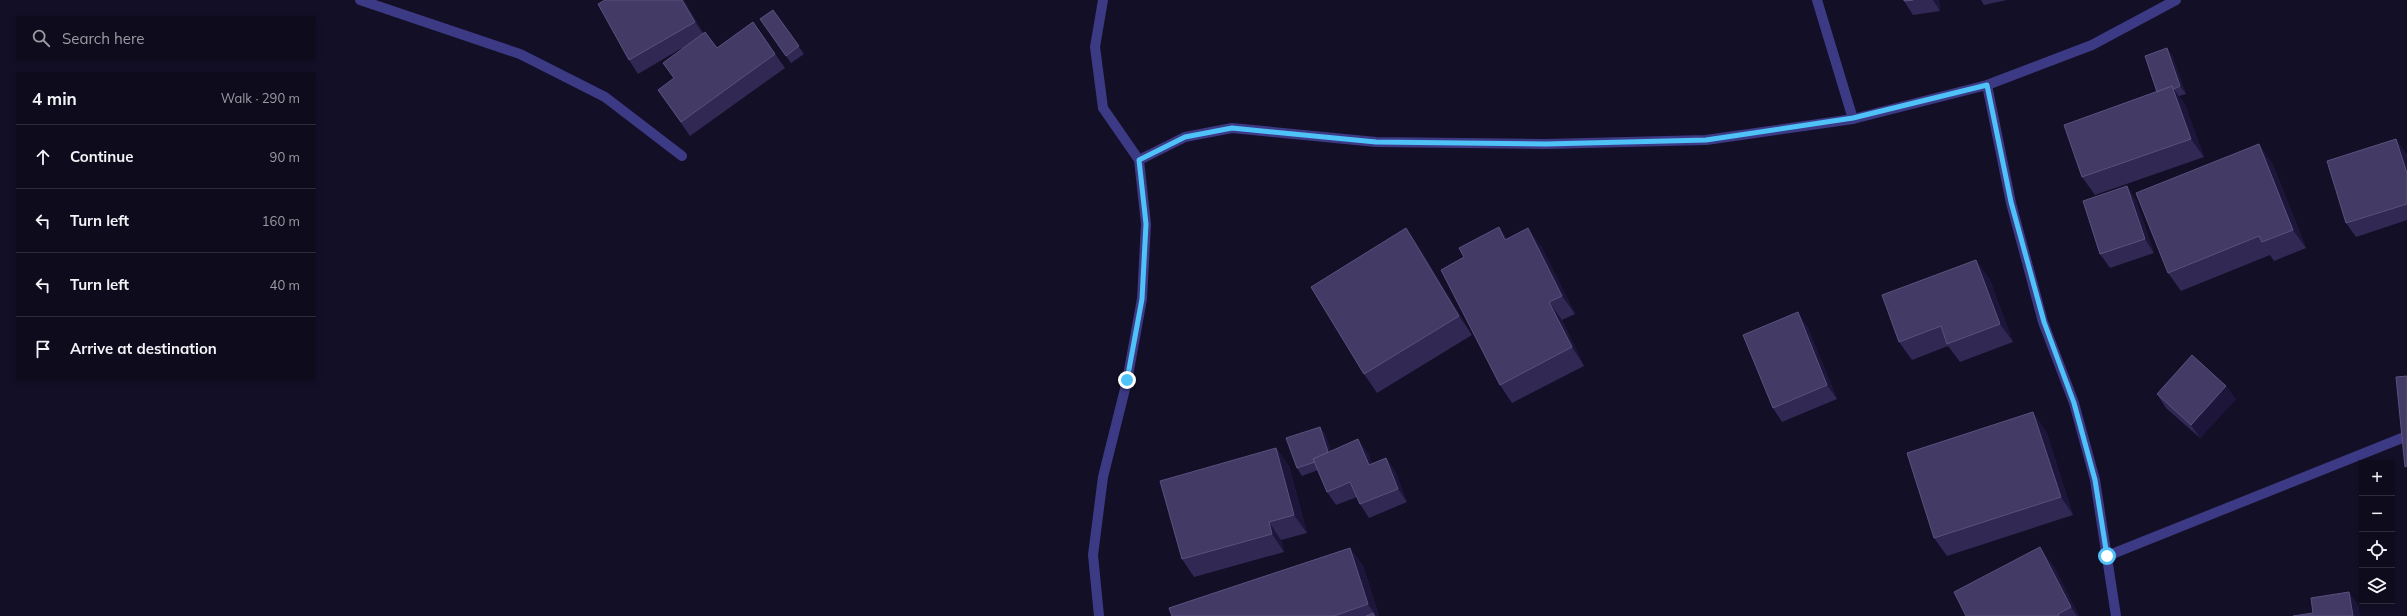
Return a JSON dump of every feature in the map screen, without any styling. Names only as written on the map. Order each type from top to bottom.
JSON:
[{"type":"street","points":[[360,0],[520,54],[605,97],[682,156]]},
{"type":"street","points":[[1099,616],[1093,555],[1103,477],[1127,380],[1142,299],[1146,224],[1139,160],[1103,108],[1095,47],[1103,0]]},
{"type":"street","points":[[1817,0],[1853,118]]},
{"type":"street","points":[[1139,160],[1185,137],[1232,128],[1376,142],[1554,144],[1706,140],[1853,118],[1987,85],[2092,46],[2176,0]]},
{"type":"street","points":[[1987,85],[2011,202],[2041,314],[2074,403],[2095,480],[2116,616]]},
{"type":"street","points":[[2107,556],[2407,436]]},
{"type":"building","points":[[605,0],[682,0],[695,22],[629,60],[598,4]]},
{"type":"building","points":[[773,10],[799,46],[786,56],[760,19]]},
{"type":"building","points":[[753,22],[775,54],[681,122],[658,90],[674,78],[663,63],[705,32],[717,48]]},
{"type":"building","points":[[2167,48],[2180,86],[2174,89],[2172,86],[2157,92],[2145,56]]},
{"type":"building","points":[[2172,86],[2191,139],[2082,177],[2064,125]]},
{"type":"building","points":[[2396,139],[2407,173],[2407,204],[2346,223],[2327,161]]},
{"type":"building","points":[[2259,144],[2293,230],[2262,242],[2259,236],[2168,273],[2136,193]]},
{"type":"building","points":[[2127,186],[2145,239],[2100,254],[2083,201]]},
{"type":"building","points":[[1499,227],[1505,240],[1528,228],[1562,296],[1549,302],[1572,347],[1500,385],[1441,270],[1464,257],[1459,248]]},
{"type":"building","points":[[1406,228],[1459,316],[1364,374],[1311,287]]},
{"type":"building","points":[[1976,260],[2000,324],[1947,344],[1941,326],[1899,342],[1882,295]]},
{"type":"building","points":[[1798,312],[1827,385],[1773,408],[1743,335]]},
{"type":"building","points":[[2192,355],[2226,386],[2191,425],[2157,394]]},
{"type":"building","points":[[2407,376],[2407,466],[2405,467],[2396,377]]},
{"type":"building","points":[[2033,412],[2061,497],[1934,538],[1907,453]]},
{"type":"building","points":[[1320,427],[1328,452],[1313,459],[1315,462],[1297,468],[1286,438]]},
{"type":"building","points":[[1358,439],[1369,465],[1386,458],[1398,489],[1360,504],[1350,482],[1327,492],[1313,459]]},
{"type":"building","points":[[1276,448],[1294,515],[1269,522],[1272,534],[1182,559],[1160,481]]},
{"type":"building","points":[[2040,547],[2071,607],[2058,614],[2059,616],[1966,616],[1954,592]]},
{"type":"building","points":[[1350,548],[1368,604],[1334,616],[1172,616],[1169,608]]},
{"type":"building","points":[[2349,592],[2353,616],[2293,616],[2313,613],[2311,598]]},
{"type":"building","points":[[1373,613],[1374,616],[1366,616]]},
{"type":"route","points":[[1127,380],[1142,299],[1146,224],[1139,160],[1185,137],[1232,128],[1376,142],[1546,144],[1706,140],[1853,118],[1987,85],[2011,202],[2044,322],[2074,403],[2095,480],[2107,556]]}]
